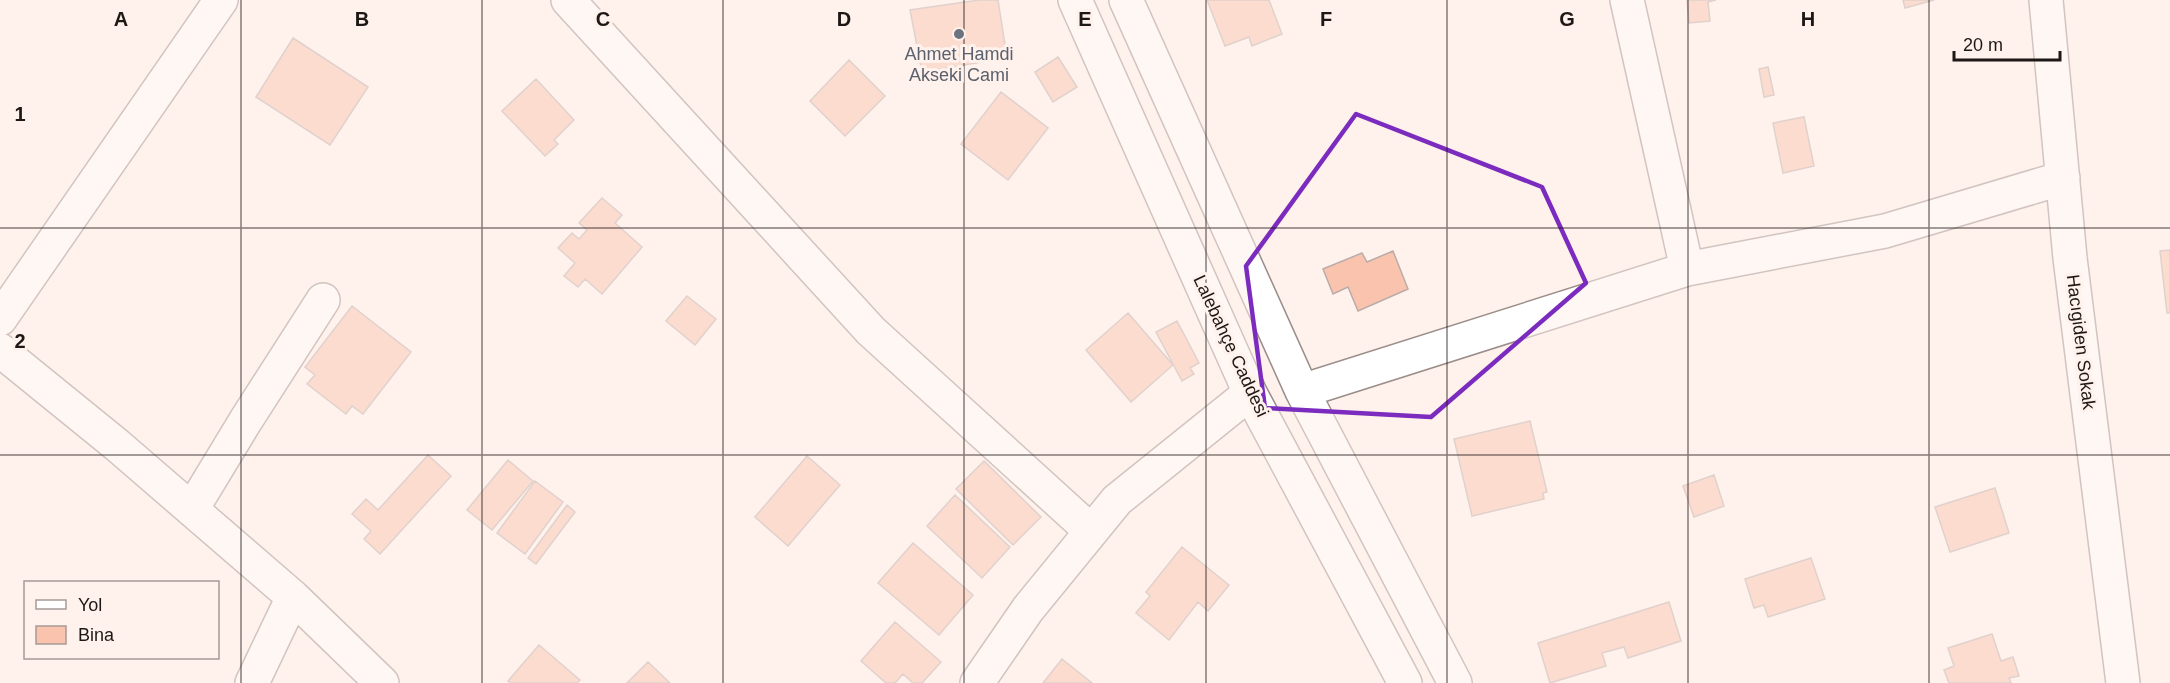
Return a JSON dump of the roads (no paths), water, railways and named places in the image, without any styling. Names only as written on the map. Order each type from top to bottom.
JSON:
[{"type":"street","points":[[0,319],[221,0]]},
{"type":"street","points":[[568,0],[871,331],[1091,531]]},
{"type":"street","name":"Lalebahçe Caddesi","points":[[1075,0],[1250,393],[1405,683]]},
{"type":"street","points":[[1126,0],[1302,391],[1455,683]]},
{"type":"street","points":[[1627,0],[1687,269]]},
{"type":"street","name":"Hacıgiden Sokak","points":[[2046,0],[2070,258],[2123,683]]},
{"type":"street","points":[[1302,391],[1687,269],[1886,231],[2063,178]]},
{"type":"street","points":[[192,510],[322,300]]},
{"type":"street","points":[[0,350],[117,445],[293,597],[382,683]]},
{"type":"street","points":[[976,683],[1028,609],[1117,500],[1250,393]]},
{"type":"street","points":[[252,683],[293,597]]},
{"type":"place","name":"Ahmet Hamdi Akseki Cami","points":[[959,34]]}]
